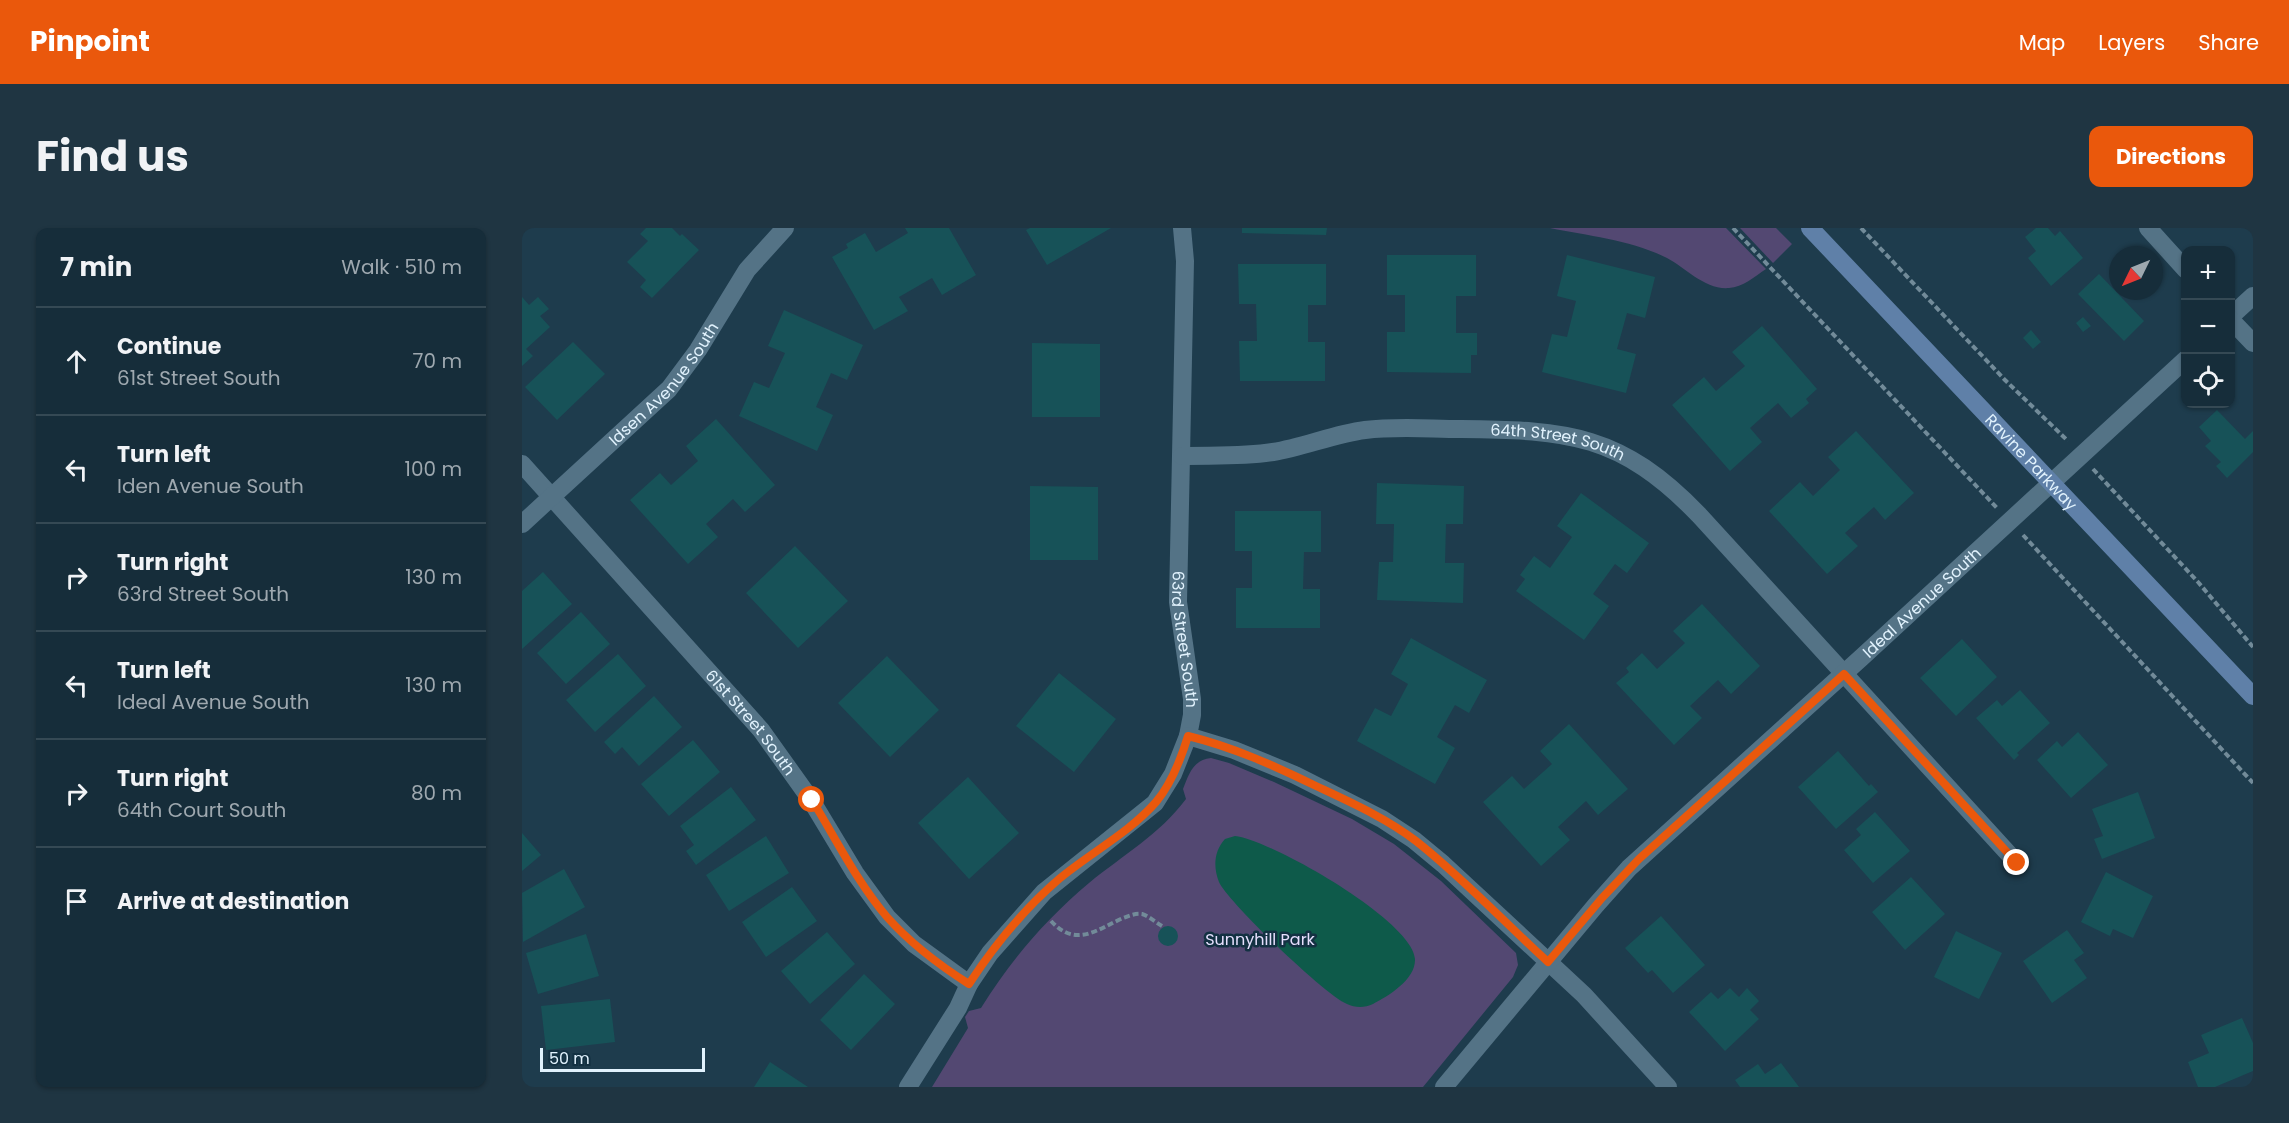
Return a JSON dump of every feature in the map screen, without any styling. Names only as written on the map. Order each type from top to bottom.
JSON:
[{"type":"street","name":"63rd Street South","points":[[908,1087],[958,1008],[969,984],[1012,927],[1044,892],[1155,803],[1170,781],[1188,736],[1192,699],[1178,602],[1185,261],[1182,228]]},
{"type":"street","name":"Ravine Parkway","points":[[1810,228],[2253,696]]},
{"type":"street","points":[[2148,228],[2181,264]]},
{"type":"street","name":"Idsen Avenue South","points":[[522,524],[654,404],[678,379],[772,232]]},
{"type":"street","points":[[2235,313],[2253,296]]},
{"type":"street","points":[[2235,323],[2253,343]]},
{"type":"street","name":"Ideal Avenue South","points":[[1444,1087],[1602,898],[1639,859],[2181,364]]},
{"type":"street","name":"64th Street South","points":[[1182,456],[1261,454],[1287,450],[1344,434],[1384,429],[1532,431],[1564,435],[1598,444],[1634,460],[1671,487],[2017,863]]},
{"type":"street","name":"61st Street South","points":[[522,464],[761,730],[812,800],[860,880],[887,917],[920,949],[969,984]]},
{"type":"street","points":[[1188,736],[1228,748],[1276,767],[1340,797],[1395,827],[1431,854],[1595,1006],[1668,1087]]},
{"type":"path","points":[[1733,228],[1992,503]]},
{"type":"path","points":[[1861,228],[2005,380],[2081,455],[2198,582],[2253,647]]},
{"type":"path","points":[[2024,537],[2253,783]]},
{"type":"path","points":[[1051,921],[1060,930],[1072,936],[1092,932],[1136,914],[1148,916],[1162,926]]},
{"type":"green space","points":[[1550,228],[1726,228],[1766,269],[1739,286],[1720,288],[1704,282],[1667,258],[1639,247]]},
{"type":"green space","points":[[1740,228],[1776,228],[1792,244],[1773,263]]},
{"type":"green space","name":"Sunnyhill Park","points":[[1211,758],[1274,782],[1352,819],[1394,844],[1441,881],[1516,953],[1518,965],[1513,977],[1423,1087],[932,1087],[968,1028],[965,1017],[969,1011],[981,1008],[1004,973],[1058,911],[1089,883],[1152,834],[1175,812],[1186,799],[1183,789],[1193,769],[1200,762]]},
{"type":"shaded area","points":[[1235,836],[1253,841],[1307,867],[1367,904],[1391,924],[1408,943],[1415,959],[1411,973],[1406,980],[1394,992],[1379,1001],[1360,1007],[1347,1004],[1319,984],[1258,927],[1226,893],[1219,882],[1215,865],[1217,854],[1225,839]]},
{"type":"building","points":[[646,228],[672,228],[699,250],[652,298],[640,287],[646,280],[627,262],[648,241],[640,234]]},
{"type":"building","points":[[905,228],[949,228],[976,275],[942,295],[932,278],[899,297],[908,311],[874,330],[832,257],[848,248],[846,244],[865,233],[876,252],[908,233]]},
{"type":"building","points":[[1030,228],[1111,228],[1047,265],[1026,230]]},
{"type":"building","points":[[1242,228],[1327,228],[1326,235],[1242,233]]},
{"type":"building","points":[[2036,228],[2048,228],[2055,236],[2060,231],[2083,258],[2051,286],[2028,258],[2036,251],[2025,237]]},
{"type":"building","points":[[1387,255],[1476,255],[1476,296],[1456,296],[1456,333],[1477,333],[1477,355],[1471,355],[1471,373],[1387,372],[1387,332],[1405,332],[1405,295],[1387,295]]},
{"type":"building","points":[[1567,255],[1655,277],[1645,318],[1627,313],[1617,349],[1636,354],[1626,393],[1542,372],[1552,334],[1567,337],[1576,301],[1557,296]]},
{"type":"building","points":[[1238,264],[1326,264],[1326,305],[1308,305],[1308,342],[1325,342],[1325,381],[1240,381],[1239,341],[1257,341],[1256,304],[1239,304]]},
{"type":"building","points":[[2099,274],[2109,284],[2109,300],[2124,300],[2144,321],[2124,341],[2078,294]]},
{"type":"building","points":[[522,297],[529,305],[538,297],[549,309],[540,316],[550,327],[526,349],[533,356],[522,366]]},
{"type":"building","points":[[784,310],[863,345],[847,380],[831,373],[816,407],[833,415],[817,451],[739,416],[754,382],[769,388],[785,353],[768,346]]},
{"type":"building","points":[[2083,317],[2091,326],[2083,332],[2076,323]]},
{"type":"building","points":[[1762,326],[1817,389],[1806,399],[1809,403],[1791,418],[1778,403],[1750,428],[1762,442],[1730,471],[1672,405],[1704,377],[1716,391],[1745,366],[1732,352]]},
{"type":"building","points":[[2031,330],[2041,342],[2033,349],[2023,338]]},
{"type":"building","points":[[573,342],[605,374],[557,420],[525,387]]},
{"type":"building","points":[[1032,343],[1100,344],[1100,417],[1032,417]]},
{"type":"building","points":[[2217,410],[2245,439],[2253,431],[2253,452],[2227,478],[2216,466],[2221,462],[2205,446],[2211,441],[2199,427]]},
{"type":"building","points":[[716,419],[775,485],[745,512],[733,499],[706,524],[718,537],[688,564],[630,500],[660,473],[671,485],[698,461],[686,446]]},
{"type":"building","points":[[1856,431],[1914,493],[1885,520],[1874,507],[1845,533],[1858,546],[1827,574],[1769,511],[1800,482],[1813,496],[1840,470],[1828,457]]},
{"type":"building","points":[[1377,483],[1464,486],[1463,524],[1446,524],[1445,563],[1464,563],[1463,603],[1377,600],[1379,562],[1393,562],[1394,524],[1376,524]]},
{"type":"building","points":[[1030,486],[1098,487],[1098,560],[1030,560]]},
{"type":"building","points":[[1581,493],[1649,543],[1627,573],[1615,564],[1593,594],[1609,606],[1584,640],[1516,591],[1525,579],[1520,575],[1534,556],[1550,568],[1572,537],[1557,526]]},
{"type":"building","points":[[1235,511],[1321,511],[1321,552],[1304,552],[1303,589],[1320,589],[1320,628],[1236,628],[1236,588],[1252,588],[1252,551],[1235,551]]},
{"type":"building","points":[[795,546],[848,601],[798,648],[746,593]]},
{"type":"building","points":[[543,572],[572,604],[522,649],[522,591]]},
{"type":"building","points":[[1702,604],[1760,666],[1731,694],[1718,680],[1690,706],[1702,718],[1674,745],[1616,683],[1629,672],[1626,668],[1642,653],[1657,669],[1685,643],[1673,631]]},
{"type":"building","points":[[581,612],[610,644],[566,684],[537,653]]},
{"type":"building","points":[[1411,638],[1487,680],[1469,713],[1455,705],[1437,737],[1455,748],[1435,784],[1357,741],[1375,708],[1391,716],[1408,684],[1391,674]]},
{"type":"building","points":[[1962,639],[1997,677],[1956,716],[1920,678]]},
{"type":"building","points":[[618,654],[646,686],[595,732],[566,700]]},
{"type":"building","points":[[887,656],[939,710],[890,757],[838,703]]},
{"type":"building","points":[[1059,673],[1116,719],[1074,772],[1016,726]]},
{"type":"building","points":[[2020,690],[2050,723],[2017,753],[2019,755],[2014,760],[1976,718],[1997,700],[2002,706]]},
{"type":"building","points":[[654,696],[682,727],[639,766],[622,747],[615,754],[604,742]]},
{"type":"building","points":[[1569,724],[1628,789],[1598,815],[1586,801],[1558,827],[1570,840],[1541,866],[1483,802],[1512,776],[1524,789],[1552,764],[1540,751]]},
{"type":"building","points":[[2078,732],[2108,765],[2071,798],[2037,760],[2057,741],[2062,747]]},
{"type":"building","points":[[693,740],[720,772],[669,816],[641,784]]},
{"type":"building","points":[[1838,751],[1869,786],[1871,784],[1878,792],[1836,829],[1798,787]]},
{"type":"building","points":[[968,777],[1019,833],[969,879],[918,823]]},
{"type":"building","points":[[731,787],[756,820],[696,865],[686,851],[694,845],[680,826]]},
{"type":"building","points":[[2138,792],[2155,838],[2102,859],[2094,839],[2103,836],[2092,809]]},
{"type":"building","points":[[1875,812],[1910,851],[1873,883],[1844,850],[1861,835],[1856,829]]},
{"type":"building","points":[[522,833],[541,855],[522,871]]},
{"type":"building","points":[[766,836],[789,873],[729,911],[706,875]]},
{"type":"building","points":[[564,869],[585,907],[523,942],[522,893]]},
{"type":"building","points":[[2106,872],[2153,896],[2133,938],[2113,929],[2110,936],[2081,922]]},
{"type":"building","points":[[1911,877],[1945,914],[1905,950],[1872,912]]},
{"type":"building","points":[[792,887],[817,921],[766,957],[742,922]]},
{"type":"building","points":[[1661,916],[1705,965],[1673,993],[1652,970],[1648,973],[1625,948]]},
{"type":"building","points":[[1168,926],[1175,929],[1178,936],[1175,943],[1168,946],[1161,943],[1158,936],[1161,929]]},
{"type":"building","points":[[2067,930],[2084,953],[2074,960],[2087,978],[2052,1003],[2023,961]]},
{"type":"building","points":[[1956,931],[2002,953],[1979,999],[1934,977]]},
{"type":"building","points":[[827,932],[855,964],[810,1004],[781,971]]},
{"type":"building","points":[[586,934],[599,976],[538,994],[526,953]]},
{"type":"building","points":[[864,974],[895,1004],[851,1050],[820,1020]]},
{"type":"building","points":[[1730,988],[1739,997],[1747,988],[1759,1001],[1750,1010],[1759,1019],[1725,1051],[1689,1012],[1711,992],[1718,999]]},
{"type":"building","points":[[610,999],[615,1042],[546,1050],[541,1006]]},
{"type":"building","points":[[2242,1018],[2253,1043],[2253,1071],[2215,1087],[2198,1087],[2188,1062],[2209,1053],[2201,1035]]},
{"type":"building","points":[[770,1062],[808,1087],[754,1087]]},
{"type":"building","points":[[1781,1063],[1799,1087],[1740,1087],[1735,1080],[1758,1064],[1765,1074]]},
{"type":"route","points":[[812,800],[855,873],[887,917],[909,940],[931,958],[969,984],[990,953],[1044,892],[1155,803],[1170,781],[1188,736],[1256,758],[1340,797],[1395,827],[1431,854],[1481,898],[1548,962],[1602,898],[1639,859],[1844,674],[2017,863]]}]
